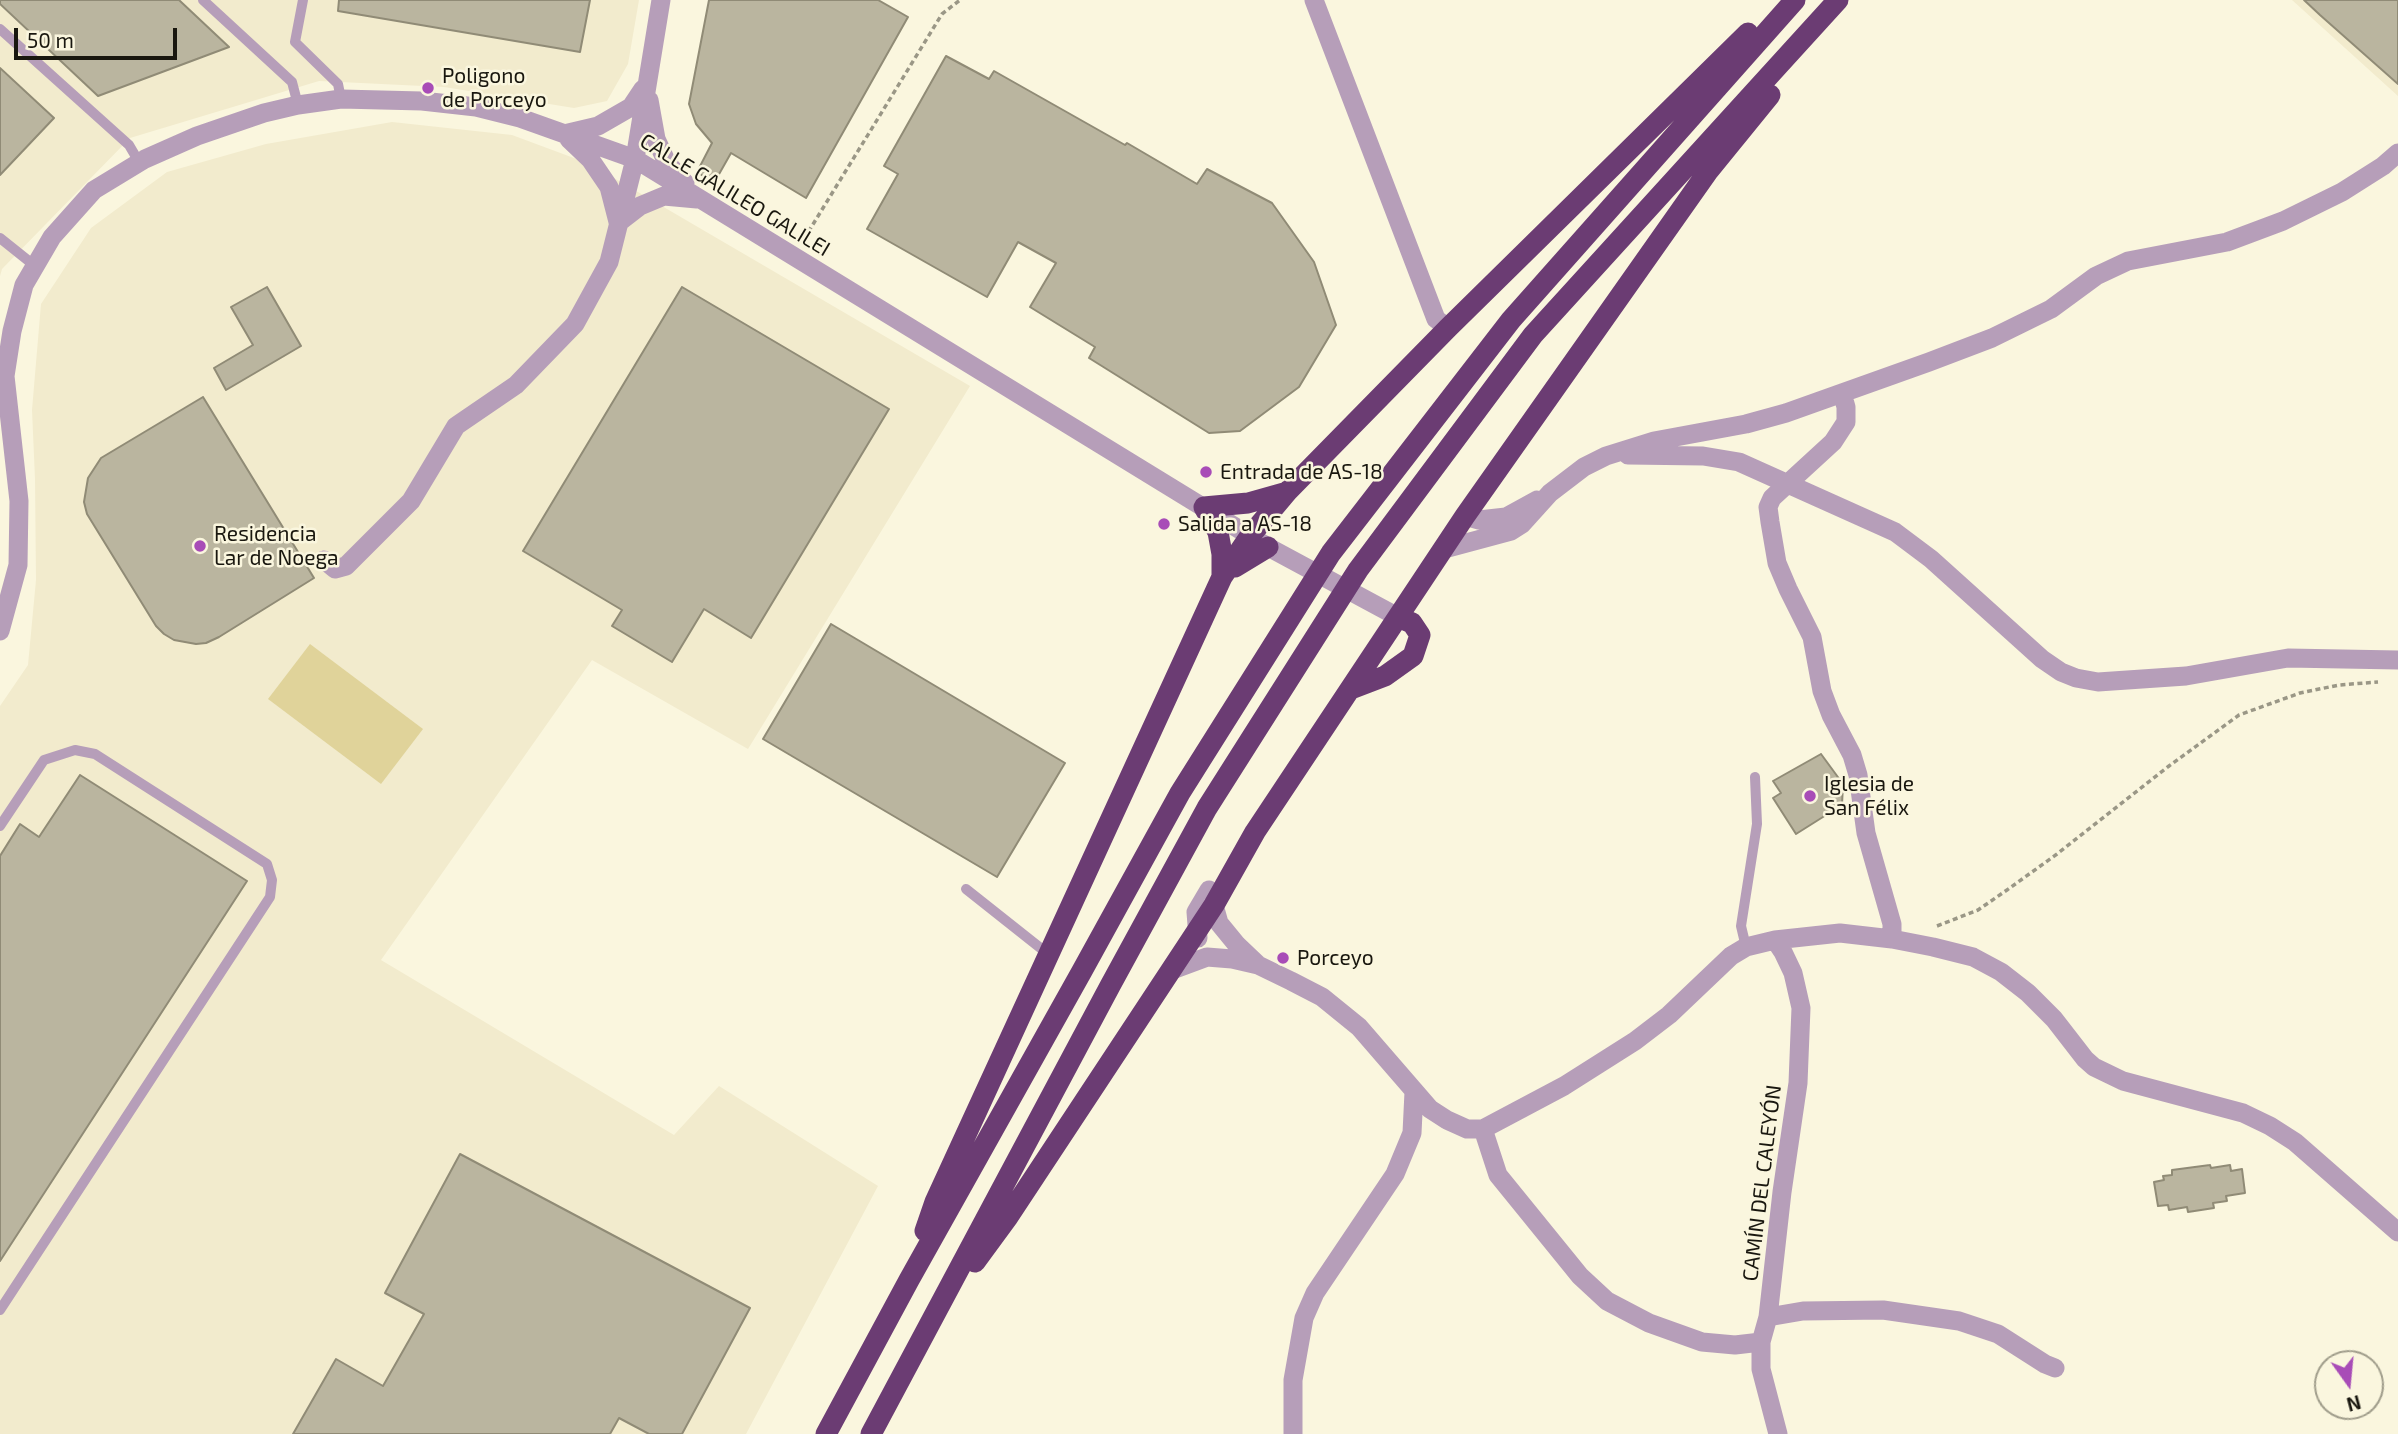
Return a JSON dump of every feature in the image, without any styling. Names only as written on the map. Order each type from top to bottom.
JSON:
[{"type":"highway","points":[[909,1280],[935,1202],[1222,577],[1259,541],[1287,492],[1448,328],[1782,0]]},
{"type":"highway","points":[[826,1434],[1180,793],[1331,553],[1511,320],[1795,0]]},
{"type":"highway","points":[[870,1434],[1207,808],[1357,570],[1533,335],[1839,0]]},
{"type":"highway","points":[[932,1320],[1008,1217],[1197,932],[1223,867],[1255,832],[1465,516],[1709,170],[1846,0]]},
{"type":"highway","points":[[1222,577],[1218,532],[1204,507],[1248,503],[1287,492]]},
{"type":"highway","points":[[1351,689],[1385,676],[1413,656],[1420,635],[1412,623],[1398,617]]},
{"type":"street","points":[[324,559],[335,569],[346,566],[411,501],[456,426],[516,385],[575,324],[609,262],[635,159],[661,0]]},
{"type":"street","points":[[1314,0],[1436,319],[1448,328]]},
{"type":"street","points":[[564,134],[598,126],[631,107],[646,86]]},
{"type":"street","points":[[646,86],[656,139],[667,163],[700,199]]},
{"type":"street","name":"CALLE GALILEO GALILEI","points":[[0,631],[18,565],[19,501],[5,376],[12,331],[24,285],[52,237],[94,190],[139,162],[197,136],[264,113],[341,99],[422,101],[476,107],[520,118],[635,159],[1259,541],[1398,617]]},
{"type":"street","points":[[564,134],[590,159],[609,187],[618,223]]},
{"type":"street","points":[[1444,548],[1511,531],[1522,524],[1550,494],[1584,467],[1606,456],[1654,442],[1786,414],[1992,338],[2051,309],[2096,275],[2128,261],[2227,242],[2283,221],[2342,192],[2398,153]]},
{"type":"street","points":[[618,223],[640,206],[664,196],[700,199]]},
{"type":"street","points":[[1842,393],[1846,422],[1833,442],[1772,498],[1768,508],[1777,563],[1812,637],[1822,691],[1852,755],[1858,775],[1866,833],[1892,923],[1892,939]]},
{"type":"street","points":[[1606,456],[1703,456],[1739,462],[1895,532],[1931,559],[2042,659],[2076,678],[2098,682],[2186,676],[2288,658],[2398,660]]},
{"type":"street","points":[[1465,516],[1479,520],[1506,517],[1550,494]]},
{"type":"street","points":[[1212,898],[1219,923],[1258,965]]},
{"type":"street","points":[[1197,932],[1198,944],[1207,957]]},
{"type":"street","points":[[1172,970],[1207,957],[1232,958],[1258,965],[1322,997],[1359,1027],[1430,1109],[1447,1121],[1467,1129],[1483,1129],[1564,1086],[1635,1041],[1669,1015],[1731,956],[1746,947],[1775,940],[1840,933],[1892,939],[1973,957],[2001,972],[2028,993],[2094,1067],[2123,1081],[2243,1113],[2270,1126],[2295,1142],[2398,1232]]},
{"type":"street","name":"CAMÍN DEL CALEYÓN","points":[[1775,940],[1793,973],[1801,1008],[1798,1083],[1768,1317],[1761,1342],[1761,1369],[1778,1434]]},
{"type":"street","points":[[1293,1434],[1293,1380],[1304,1318],[1315,1293],[1395,1174],[1412,1133],[1414,1092]]},
{"type":"street","points":[[1483,1129],[1499,1175],[1580,1276],[1607,1300],[1649,1323],[1702,1342],[1735,1345],[1761,1342]]},
{"type":"street","points":[[1768,1317],[1803,1311],[1883,1310],[1959,1321],[1998,1334],[2055,1368]]},
{"type":"lane","points":[[203,0],[292,82],[298,105]]},
{"type":"lane","points":[[303,0],[295,42],[338,84],[341,99]]},
{"type":"lane","points":[[0,29],[129,145],[139,162]]},
{"type":"lane","points":[[0,238],[35,265]]},
{"type":"lane","points":[[0,827],[44,760],[75,750],[95,754],[267,863],[272,880],[270,897],[0,1310]]},
{"type":"lane","points":[[1746,947],[1741,926],[1757,824],[1755,777]]},
{"type":"lane","points":[[966,889],[1049,954]]},
{"type":"path","points":[[803,241],[942,14],[960,0]]},
{"type":"path","points":[[1930,928],[1978,909],[2007,890],[2239,715],[2300,693],[2339,685],[2386,681]]},
{"type":"shaded area","points":[[0,0],[639,0],[628,64],[607,101],[574,108],[444,87],[319,81],[130,138],[2,269],[0,276]]},
{"type":"shaded area","points":[[2292,0],[2398,0],[2398,96]]},
{"type":"shaded area","points":[[392,122],[512,135],[590,164],[970,386],[748,749],[592,660],[381,960],[674,1135],[719,1086],[878,1186],[746,1434],[0,1434],[0,706],[28,665],[36,580],[32,410],[41,304],[91,228],[167,172],[266,144]]},
{"type":"shaded area","points":[[310,644],[423,729],[381,784],[268,699]]},
{"type":"building","points":[[0,0],[179,0],[229,47],[98,96],[0,4]]},
{"type":"building","points":[[339,0],[590,0],[580,52],[338,11]]},
{"type":"building","points":[[709,0],[878,0],[908,17],[806,198],[731,153],[714,183],[697,172],[712,143],[696,124],[689,104]]},
{"type":"building","points":[[2304,0],[2398,0],[2398,84],[2320,15]]},
{"type":"building","points":[[946,56],[989,79],[994,71],[1197,184],[1207,169],[1272,203],[1314,262],[1336,325],[1299,387],[1240,431],[1209,433],[1089,358],[1095,347],[1030,307],[1056,263],[1018,242],[987,297],[867,229],[898,174],[884,166]]},
{"type":"building","points":[[0,68],[54,118],[0,175]]},
{"type":"building","points":[[267,287],[301,346],[226,390],[214,368],[253,345],[231,307]]},
{"type":"building","points":[[682,287],[889,409],[751,638],[704,609],[672,662],[612,626],[622,610],[523,551]]},
{"type":"building","name":"Residencia Lar de Noega","points":[[203,397],[314,578],[219,637],[196,644],[174,640],[156,626],[87,514],[84,502],[88,478],[101,458]]},
{"type":"building","points":[[831,624],[1065,763],[997,877],[763,739]]},
{"type":"building","name":"Iglesia de San Félix","points":[[1821,754],[1843,784],[1842,805],[1796,834],[1773,798],[1781,793],[1773,781]]},
{"type":"building","points":[[80,775],[247,881],[0,1261],[0,856],[20,824],[39,837]]},
{"type":"building","points":[[460,1154],[750,1308],[682,1434],[649,1434],[619,1418],[610,1434],[293,1434],[336,1359],[383,1386],[424,1314],[385,1293]]},
{"type":"building","points":[[2210,1165],[2211,1168],[2230,1165],[2231,1171],[2242,1169],[2245,1193],[2226,1196],[2227,1201],[2213,1203],[2214,1208],[2188,1212],[2187,1207],[2169,1210],[2168,1205],[2158,1206],[2154,1182],[2164,1180],[2163,1176],[2172,1175],[2172,1170]]},
{"type":"place","name":"Poligono de Porceyo","points":[[428,88]]},
{"type":"place","name":"Entrada de AS-18","points":[[1206,472]]},
{"type":"place","name":"Salida a AS-18","points":[[1164,524]]},
{"type":"place","name":"Residencia Lar de Noega","points":[[200,546]]},
{"type":"place","name":"Iglesia de San Félix","points":[[1810,796]]},
{"type":"place","name":"Porceyo","points":[[1283,958]]}]
